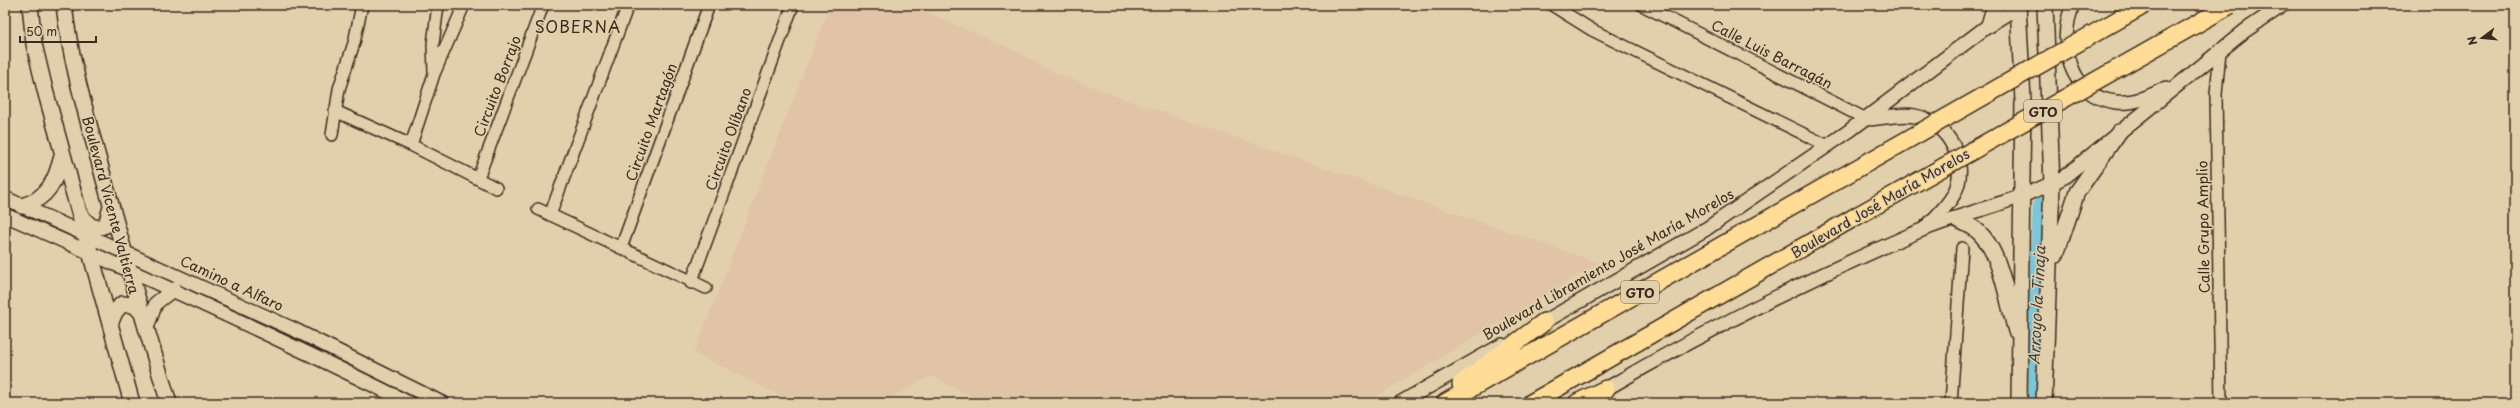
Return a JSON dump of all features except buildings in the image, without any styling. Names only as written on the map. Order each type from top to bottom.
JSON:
[{"type":"main road","points":[[30,5],[34,44],[62,155],[132,403]]},
{"type":"main road","name":"Boulevard Vicente Valtierra","points":[[64,5],[68,40],[111,206],[125,251],[146,330],[169,403]]},
{"type":"main road","points":[[1989,24],[1995,5]]},
{"type":"main road","points":[[2044,403],[2050,273],[2052,184],[2045,5]]},
{"type":"main road","name":"GTO","points":[[1445,403],[2144,5]]},
{"type":"main road","name":"Boulevard José María Morelos","points":[[1531,403],[1855,217],[2230,5]]},
{"type":"main road","points":[[2019,6],[2023,101],[2019,403]]},
{"type":"main road","points":[[2050,273],[2077,192],[2119,132]]},
{"type":"main road","points":[[22,206],[34,202],[43,196],[52,185],[62,155]]},
{"type":"main road","points":[[76,208],[87,224],[93,228],[99,228],[106,224],[111,206]]},
{"type":"main road","points":[[1956,219],[1976,229],[1987,241],[1996,257],[2020,342]]},
{"type":"main road","points":[[110,324],[115,312],[122,304],[134,305],[141,312]]},
{"type":"main road","points":[[1435,403],[1544,322]]},
{"type":"main road","points":[[1577,403],[1606,389]]},
{"type":"street","points":[[332,134],[334,111],[362,5]]},
{"type":"street","points":[[434,74],[434,44],[438,5]]},
{"type":"street","points":[[411,146],[434,74],[464,5]]},
{"type":"street","name":"Circuito Borrajo","points":[[478,178],[543,5]]},
{"type":"street","points":[[550,215],[628,5]]},
{"type":"street","name":"Circuito Martagón","points":[[621,248],[709,5]]},
{"type":"street","name":"Circuito Olíbano","points":[[691,282],[793,5]]},
{"type":"street","points":[[1552,5],[1592,30],[1828,146]]},
{"type":"street","name":"Calle Luis Barragán","points":[[1642,5],[1866,119]]},
{"type":"street","points":[[2073,5],[2068,18],[2066,48],[2073,71],[2085,88],[2098,96],[2115,102],[2142,98],[2158,92],[2203,64]]},
{"type":"street","points":[[1582,403],[1777,296],[1922,230],[2052,184],[2073,172],[2119,132],[2203,64],[2283,5]]},
{"type":"street","name":"Boulevard Libramiento José María Morelos","points":[[1400,403],[1706,229],[1866,119],[1989,24],[2019,6]]},
{"type":"street","name":"Calle Grupo Amplio","points":[[2220,51],[2216,94],[2221,403]]},
{"type":"street","points":[[334,111],[411,146],[496,188]]},
{"type":"street","points":[[1866,119],[1914,116],[1940,128],[1955,149],[1960,168],[1959,180],[1954,194],[1945,208],[1922,230]]},
{"type":"street","name":"Camino a Alfaro","points":[[5,198],[125,251],[293,329],[442,403]]},
{"type":"street","points":[[538,209],[706,288]]},
{"type":"street","points":[[5,214],[174,289],[289,343],[409,403]]},
{"type":"street","points":[[1952,403],[1962,248]]},
{"type":"street","points":[[146,330],[156,304],[174,289]]},
{"type":"shaded area","points":[[830,5],[909,5],[1017,51],[1048,70],[1136,103],[1600,263],[1365,403],[983,403],[931,376],[881,403],[795,403],[694,353]]},
{"type":"waterway","name":"Arroyo la Tinaja","points":[[2031,403],[2042,206]]},
{"type":"district","name":"SOBERNA","points":[[578,26]]}]
